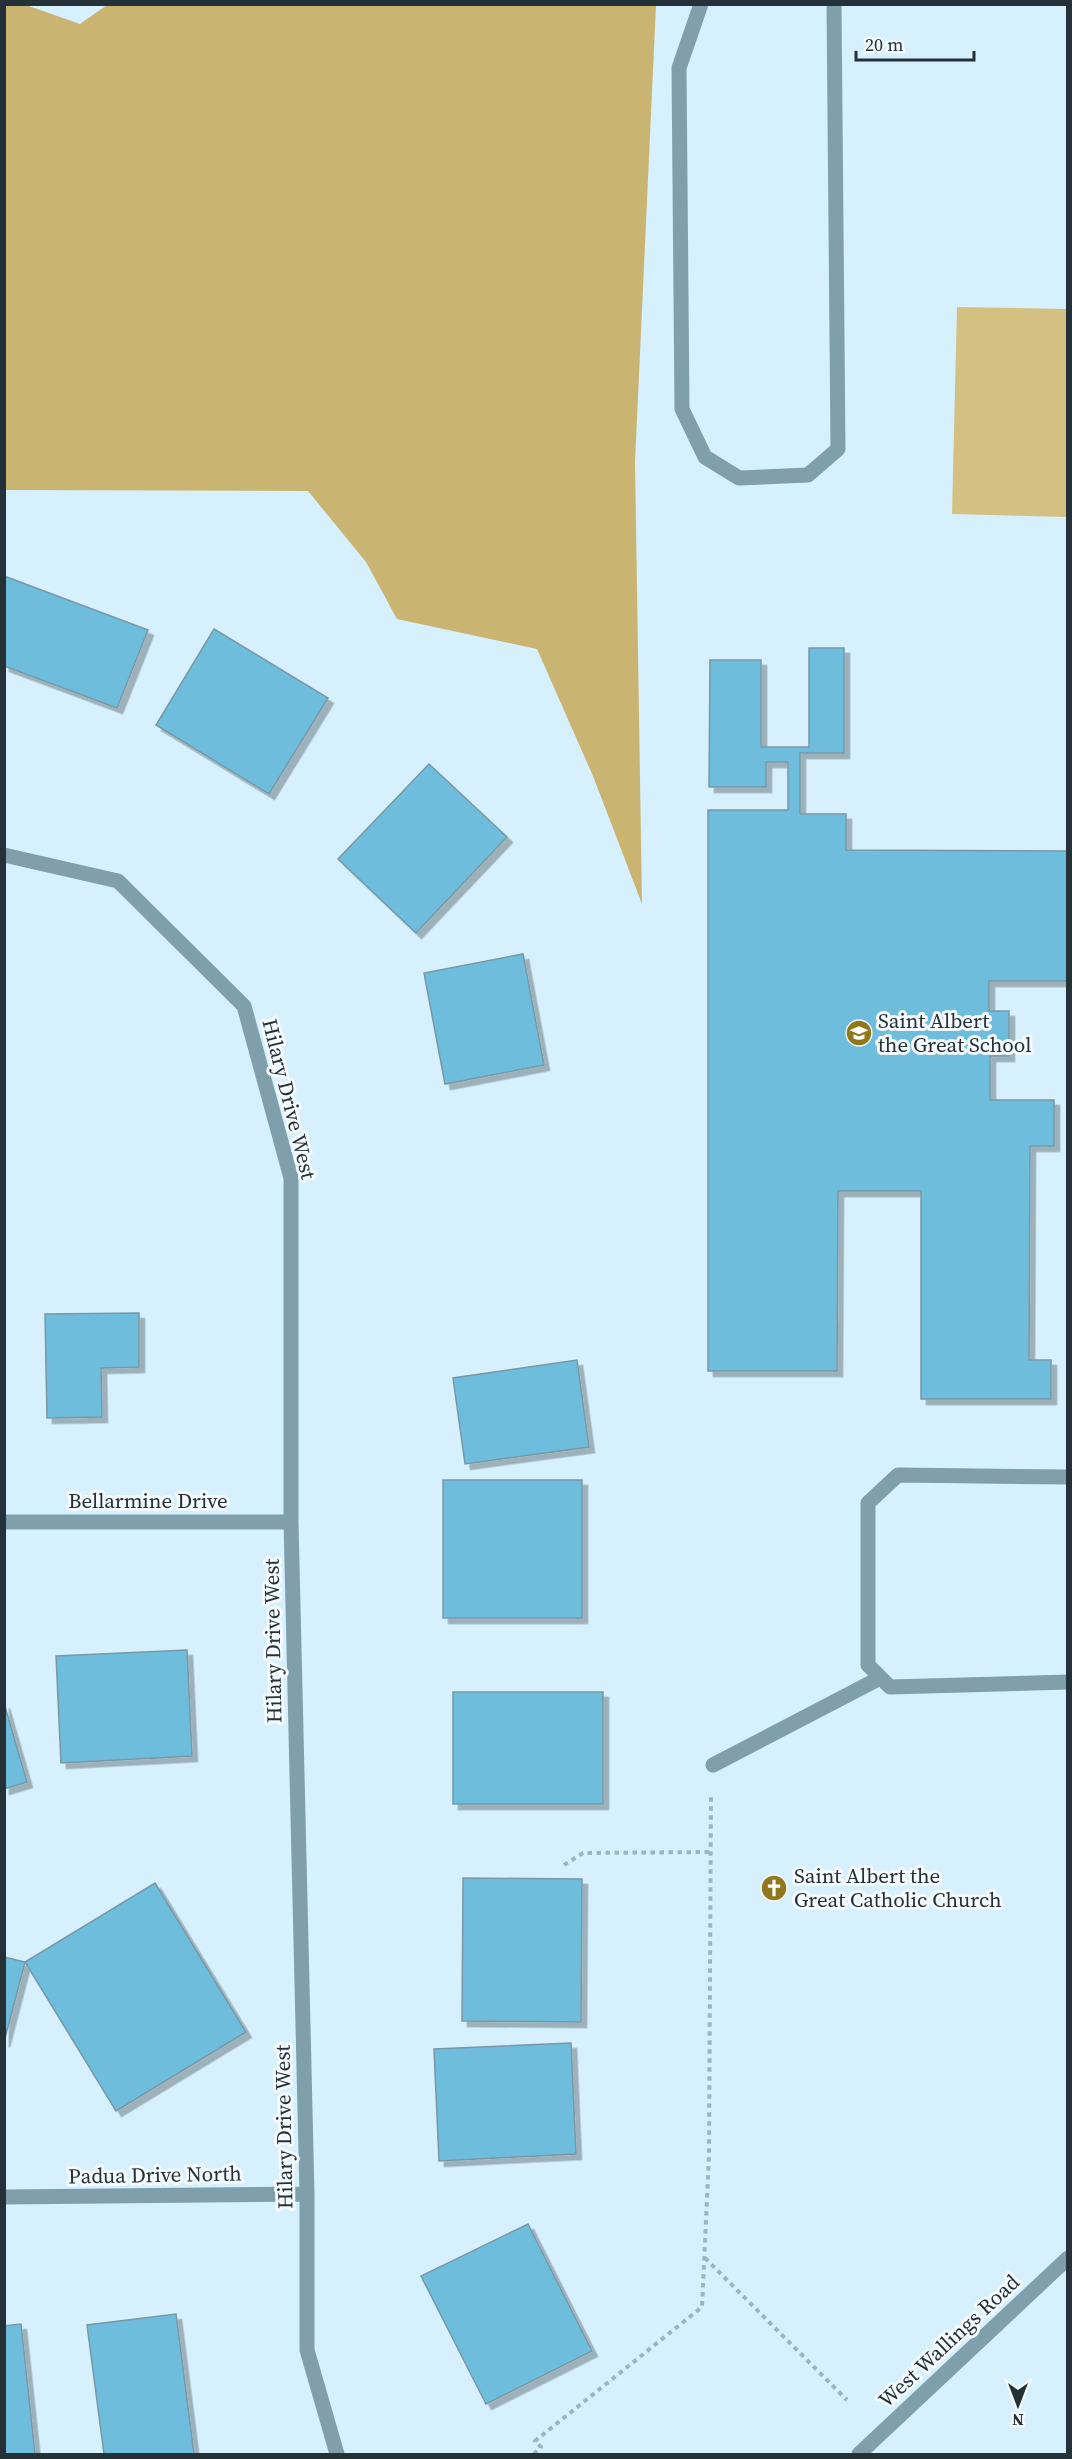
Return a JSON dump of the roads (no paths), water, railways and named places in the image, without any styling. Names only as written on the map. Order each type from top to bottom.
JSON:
[{"type":"street","points":[[701,4],[680,68],[682,409],[705,457],[739,478],[808,475],[838,448],[834,4]]},
{"type":"street","name":"Hilary Drive West","points":[[4,855],[118,881],[244,1006],[291,1178],[291,1522],[307,2194],[307,2350],[336,2454]]},
{"type":"street","points":[[1068,1477],[898,1475],[868,1503],[868,1665],[890,1687],[1068,1682]]},
{"type":"street","name":"Bellarmine Drive","points":[[4,1522],[291,1522]]},
{"type":"street","points":[[713,1765],[880,1678]]},
{"type":"street","name":"Padua Drive North","points":[[4,2197],[307,2194]]},
{"type":"street","name":"West Wallings Road","points":[[859,2454],[1068,2258]]},
{"type":"place","name":"Saint Albert the Great School","points":[[859,1033]]},
{"type":"place","name":"Saint Albert the Great Catholic Church","points":[[774,1888]]}]
